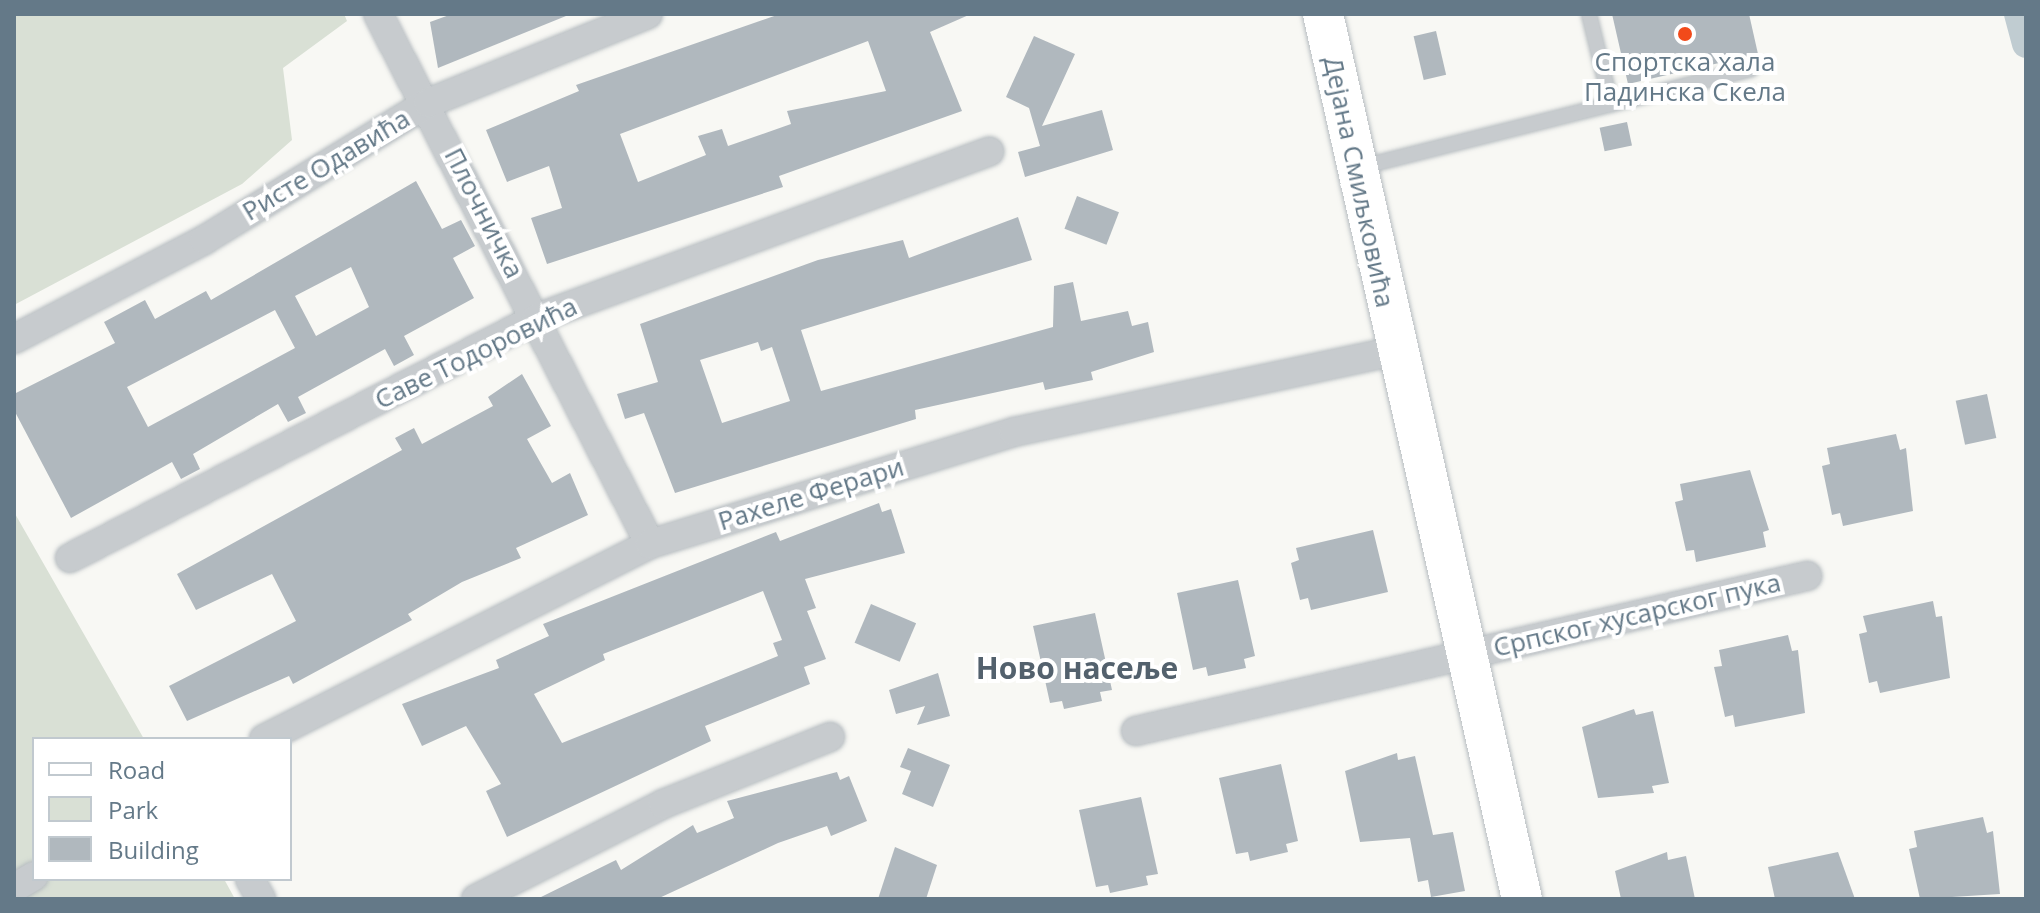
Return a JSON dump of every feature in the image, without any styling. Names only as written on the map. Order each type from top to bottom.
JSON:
[{"type":"street","name":"Плочничка","points":[[378,14],[428,103],[650,544]]},
{"type":"street","name":"Ристе Одавића","points":[[14,339],[204,240],[428,103],[648,14]]},
{"type":"street","name":"Дејана Смиљковића","points":[[1323,14],[1395,351]]},
{"type":"street","name":"Саве Тодоровића","points":[[70,558],[537,318],[989,152]]},
{"type":"street","name":"Рахеле Ферари","points":[[268,737],[650,544],[1014,432],[1395,351]]},
{"type":"street","name":"Српског хусарског пука","points":[[1395,351],[1468,654],[1522,899]]},
{"type":"street","name":"Српског хусарског пука","points":[[1136,731],[1807,576]]},
{"type":"street","points":[[476,899],[663,804],[830,737]]},
{"type":"street","points":[[14,888],[32,877]]},
{"type":"street","points":[[251,881],[261,899]]},
{"type":"lane","points":[[1589,14],[1611,104]]},
{"type":"lane","points":[[1356,168],[1751,69]]},
{"type":"green space","points":[[14,14],[344,14],[347,21],[283,68],[292,140],[242,184],[14,305]]},
{"type":"green space","points":[[14,512],[143,737],[32,737],[32,881],[225,881],[235,899],[14,899]]},
{"type":"building","points":[[452,14],[566,16],[438,68],[430,22]]},
{"type":"building","points":[[780,14],[971,14],[930,32],[962,111],[779,176],[783,187],[547,264],[531,218],[562,208],[549,166],[507,182],[486,130],[579,91],[576,85]],"holes":[[[868,41],[886,91],[787,111],[791,124],[728,146],[722,129],[698,136],[706,155],[638,182],[620,134]]]},
{"type":"building","name":"Спортска хала Падинска Скела","points":[[1612,14],[1749,14],[1758,54],[1628,84]]},
{"type":"building","points":[[1436,31],[1446,75],[1424,80],[1414,36]]},
{"type":"building","points":[[1034,36],[1075,54],[1042,126],[1102,110],[1113,150],[1025,177],[1018,152],[1040,146],[1029,108],[1006,97]]},
{"type":"building","points":[[1627,122],[1632,145],[1605,151],[1600,128]]},
{"type":"building","points":[[416,181],[442,229],[461,220],[475,246],[453,258],[474,298],[404,336],[414,355],[394,366],[385,349],[298,397],[306,413],[288,422],[278,404],[193,454],[200,469],[181,479],[172,462],[71,518],[14,410],[14,394],[115,343],[104,322],[145,300],[155,319],[206,291],[211,300]],"holes":[[[351,267],[369,307],[316,336],[295,296]],[[275,310],[295,348],[148,427],[127,387]]]},
{"type":"building","points":[[1077,196],[1119,212],[1106,245],[1064,229]]},
{"type":"building","points":[[1018,217],[1032,260],[801,330],[821,391],[1053,327],[1054,286],[1073,282],[1081,321],[1128,311],[1132,326],[1148,322],[1154,352],[1091,372],[1093,380],[1045,390],[1043,382],[915,410],[916,419],[675,493],[644,413],[625,419],[617,394],[658,382],[640,324],[818,260],[903,240],[909,258]],"holes":[[[758,342],[761,351],[772,347],[790,401],[722,423],[700,360]]]},
{"type":"building","points":[[522,374],[551,426],[527,439],[552,483],[570,473],[588,515],[516,548],[521,558],[462,582],[408,614],[412,620],[293,684],[289,676],[187,721],[169,686],[296,621],[272,574],[196,610],[177,574],[402,450],[395,438],[414,428],[422,444],[493,406],[488,397]]},
{"type":"building","points":[[1987,394],[1996,438],[1965,445],[1956,401]]},
{"type":"building","points":[[1896,434],[1900,450],[1906,448],[1913,511],[1843,526],[1840,513],[1832,515],[1822,466],[1830,464],[1827,448]]},
{"type":"building","points":[[1750,470],[1769,530],[1763,532],[1766,547],[1696,562],[1694,550],[1686,551],[1675,502],[1683,500],[1680,484]]},
{"type":"building","points":[[879,503],[882,512],[891,509],[905,553],[805,579],[816,608],[807,611],[826,659],[804,667],[810,684],[705,726],[711,741],[507,837],[486,791],[501,784],[466,726],[422,746],[402,704],[499,668],[496,660],[549,636],[543,624],[776,532],[780,541]],"holes":[[[763,591],[782,640],[773,643],[778,656],[562,743],[534,694],[605,660],[603,654]]]},
{"type":"building","points":[[1373,530],[1388,592],[1311,610],[1308,598],[1300,600],[1291,563],[1299,560],[1296,548]]},
{"type":"building","points":[[1238,580],[1255,656],[1244,659],[1246,668],[1208,676],[1206,667],[1193,670],[1177,593]]},
{"type":"building","points":[[1933,601],[1936,617],[1942,616],[1950,678],[1880,693],[1877,681],[1869,683],[1859,634],[1867,632],[1863,616]]},
{"type":"building","points":[[871,604],[916,623],[900,662],[855,643]]},
{"type":"building","points":[[1095,613],[1112,690],[1100,692],[1102,701],[1064,709],[1062,701],[1050,703],[1033,626]]},
{"type":"building","points":[[1788,635],[1792,651],[1798,650],[1805,713],[1735,727],[1733,715],[1725,717],[1714,667],[1722,666],[1719,650]]},
{"type":"building","points":[[938,673],[950,716],[917,725],[925,706],[896,714],[889,690]]},
{"type":"building","points":[[1634,709],[1636,715],[1653,711],[1669,783],[1652,786],[1654,793],[1598,798],[1582,727]]},
{"type":"building","points":[[908,748],[950,765],[933,807],[902,794],[911,771],[900,767]]},
{"type":"building","points":[[1397,753],[1398,760],[1415,756],[1433,835],[1453,832],[1465,891],[1431,897],[1428,880],[1418,882],[1410,838],[1360,842],[1345,771]]},
{"type":"building","points":[[1281,764],[1298,841],[1286,844],[1288,852],[1250,861],[1248,852],[1236,854],[1219,778]]},
{"type":"building","points":[[837,772],[840,780],[849,776],[867,821],[831,836],[827,826],[778,843],[657,899],[537,899],[616,860],[621,870],[693,825],[697,833],[734,818],[727,801]]},
{"type":"building","points":[[1141,797],[1158,874],[1146,876],[1148,885],[1110,893],[1108,885],[1096,887],[1079,810]]},
{"type":"building","points":[[1983,817],[1987,833],[1993,831],[2000,894],[1920,899],[1909,849],[1917,847],[1914,831]]},
{"type":"building","points":[[895,847],[937,865],[926,899],[878,899]]},
{"type":"building","points":[[1667,852],[1668,860],[1686,856],[1695,899],[1621,899],[1615,871]]},
{"type":"building","points":[[1838,852],[1855,899],[1775,899],[1768,867]]},
{"type":"waterway","points":[[2018,14],[2026,44]]},
{"type":"place","name":"Спортска хала Падинска Скела","points":[[1685,34]]},
{"type":"district","name":"Ново насеље","points":[[1077,668]]}]
